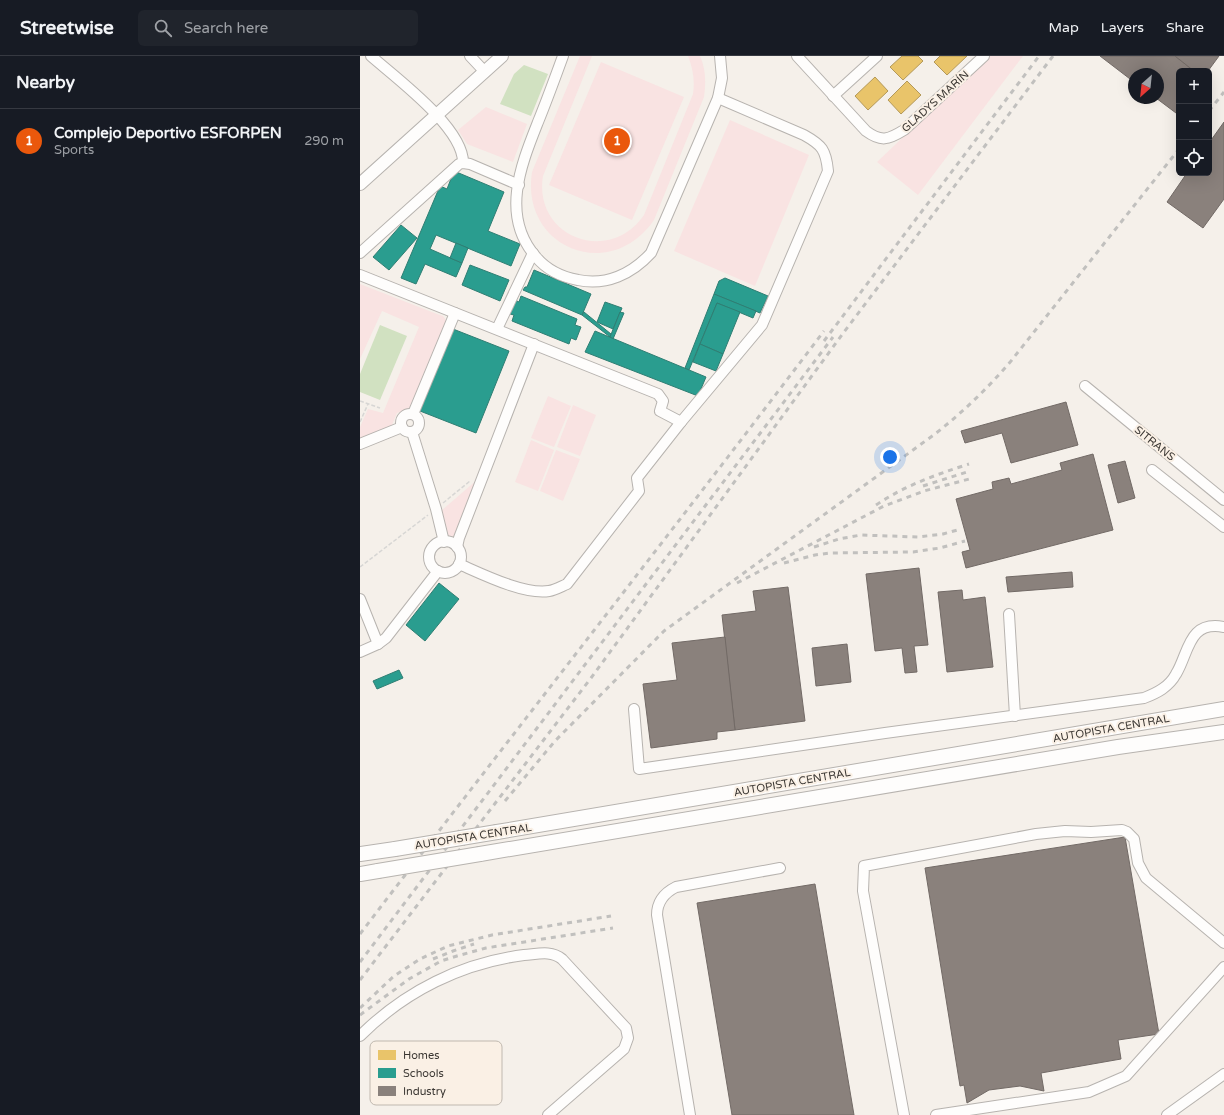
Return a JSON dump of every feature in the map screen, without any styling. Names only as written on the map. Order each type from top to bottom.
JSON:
[{"type":"highway","name":"AUTOPISTA CENTRAL","points":[[360,854],[1224,708]]},
{"type":"highway","name":"AUTOPISTA CENTRAL","points":[[360,874],[1118,747],[1224,732]]},
{"type":"main road","points":[[360,184],[502,56]]},
{"type":"street","points":[[371,56],[438,114],[460,147],[463,163]]},
{"type":"street","points":[[470,56],[485,72]]},
{"type":"street","points":[[563,56],[523,162],[516,205],[522,236],[533,253],[544,264],[558,274],[588,282],[609,280],[628,273],[651,253],[718,98],[722,78],[720,56]]},
{"type":"street","name":"GLADYS MARÍN","points":[[797,56],[866,131],[880,138],[888,138],[904,130],[984,56]]},
{"type":"street","points":[[833,96],[877,56]]},
{"type":"street","points":[[460,564],[486,576],[528,590],[550,591],[567,584],[639,491],[637,478],[681,422],[762,325],[828,171],[827,158],[824,150],[816,142],[804,135],[718,98]]},
{"type":"street","points":[[360,252],[456,166],[463,163],[470,164],[519,185]]},
{"type":"street","points":[[497,329],[533,253]]},
{"type":"street","points":[[360,275],[658,394],[663,401],[660,411],[681,422]]},
{"type":"street","points":[[413,414],[455,313]]},
{"type":"street","points":[[457,547],[459,538],[534,344]]},
{"type":"street","name":"SITRANS","points":[[1085,386],[1224,500]]},
{"type":"street","points":[[407,414],[413,414],[418,418],[420,423],[417,429],[412,432],[406,431],[402,427],[402,418],[407,414]]},
{"type":"street","points":[[360,444],[402,427]]},
{"type":"street","points":[[412,432],[436,509],[444,542]]},
{"type":"street","points":[[1152,470],[1224,527]]},
{"type":"street","points":[[449,542],[457,547],[460,552],[460,564],[452,571],[443,573],[433,568],[430,563],[429,556],[434,545],[449,542]]},
{"type":"street","points":[[360,652],[378,644],[386,638],[438,571]]},
{"type":"street","points":[[360,599],[378,644]]},
{"type":"street","points":[[1009,614],[1014,716]]},
{"type":"street","points":[[634,709],[639,769],[862,736],[1134,700],[1155,694],[1168,685],[1177,674],[1188,647],[1198,632],[1202,629],[1213,626],[1224,627]]},
{"type":"street","points":[[904,1115],[863,891],[864,866],[1036,834],[1065,831],[1091,832],[1122,830],[1127,832],[1134,839],[1138,863],[1146,878],[1224,943]]},
{"type":"street","points":[[690,1115],[657,915],[658,905],[667,892],[676,887],[780,868]]},
{"type":"street","points":[[360,1036],[385,1013],[401,1001],[451,974],[502,958],[546,953],[555,954],[562,959],[626,1028],[628,1038],[624,1048],[548,1115]]},
{"type":"street","points":[[936,1115],[1089,1092],[1126,1076],[1224,967]]},
{"type":"street","points":[[1167,1115],[1224,1074]]},
{"type":"path","points":[[360,401],[380,408]]},
{"type":"path","points":[[360,422],[368,404]]},
{"type":"path","points":[[360,567],[470,481]]},
{"type":"shaded area","points":[[580,56],[592,56],[543,176],[543,197],[550,215],[561,229],[577,238],[594,241],[612,239],[629,230],[644,215],[693,94],[693,75],[688,56],[700,56],[705,76],[704,97],[654,220],[636,239],[615,250],[593,253],[572,248],[554,237],[540,221],[532,199],[532,172]]},
{"type":"shaded area","points":[[988,56],[1023,56],[918,195],[877,162]]},
{"type":"shaded area","points":[[601,62],[684,97],[632,220],[549,185]]},
{"type":"shaded area","points":[[524,65],[548,74],[531,116],[500,104],[514,74]]},
{"type":"shaded area","points":[[486,107],[527,124],[513,162],[467,144],[458,130]]},
{"type":"shaded area","points":[[730,120],[809,155],[755,286],[674,251]]},
{"type":"shaded area","points":[[360,284],[443,316],[446,320],[410,409],[397,413],[392,425],[360,440],[360,427],[368,409],[383,413],[419,327],[382,311],[360,359]]},
{"type":"shaded area","points":[[380,325],[407,336],[380,400],[360,392],[360,374]]},
{"type":"shaded area","points":[[548,396],[571,406],[554,447],[531,438]]},
{"type":"shaded area","points":[[573,405],[596,415],[580,456],[557,447]]},
{"type":"shaded area","points":[[531,440],[554,450],[538,491],[515,482]]},
{"type":"shaded area","points":[[556,450],[580,459],[563,501],[540,491]]},
{"type":"shaded area","points":[[478,479],[453,538],[449,538],[441,511]]},
{"type":"building: Homes","points":[[902,56],[918,56],[923,61],[903,80],[890,67]]},
{"type":"building: Homes","points":[[940,56],[967,56],[947,75],[934,62]]},
{"type":"building: Homes","points":[[875,77],[888,91],[868,110],[855,96]]},
{"type":"building: Homes","points":[[907,81],[921,95],[901,114],[888,100]]},
{"type":"building: Schools","points":[[454,171],[504,192],[488,231],[520,244],[511,266],[436,235],[430,249],[462,263],[456,277],[425,264],[416,284],[401,278],[440,186],[447,189]]},
{"type":"building: Schools","points":[[401,225],[417,238],[389,270],[373,257]]},
{"type":"building: Schools","points":[[456,243],[468,248],[462,263],[450,258]]},
{"type":"building: Schools","points":[[470,265],[509,280],[500,301],[462,285]]},
{"type":"building: Schools","points":[[534,270],[591,294],[582,315],[523,290],[527,287]]},
{"type":"building: Schools","points":[[725,278],[768,296],[760,313],[714,294],[719,281]]},
{"type":"building: Schools","points":[[714,294],[756,311],[753,318],[717,303],[689,370],[685,368]]},
{"type":"building: Schools","points":[[521,296],[577,319],[575,325],[581,327],[576,340],[571,338],[569,344],[512,321],[514,315],[510,314],[515,300],[519,302]]},
{"type":"building: Schools","points":[[605,302],[622,308],[613,329],[597,322]]},
{"type":"building: Schools","points":[[717,303],[740,312],[723,354],[700,344]]},
{"type":"building: Schools","points":[[584,312],[611,334],[610,337],[582,315]]},
{"type":"building: Schools","points":[[620,312],[624,313],[613,339],[610,337]]},
{"type":"building: Schools","points":[[453,329],[509,351],[476,433],[420,411]]},
{"type":"building: Schools","points":[[595,331],[706,377],[698,396],[585,352]]},
{"type":"building: Schools","points":[[700,344],[723,354],[716,371],[693,362]]},
{"type":"building: Schools","points":[[439,583],[459,599],[425,641],[406,625]]},
{"type":"building: Schools","points":[[399,670],[403,678],[377,689],[373,681]]},
{"type":"building: Industry","points":[[1100,56],[1175,56],[1190,68],[1176,68],[1176,113],[1164,104],[1164,68],[1128,68],[1128,77]]},
{"type":"building: Industry","points":[[1175,56],[1219,56],[1210,68],[1190,68]]},
{"type":"building: Industry","points":[[1224,122],[1224,199],[1203,228],[1167,202],[1185,176],[1212,176],[1212,139]]},
{"type":"building: Industry","points":[[1066,402],[1078,445],[1011,463],[1002,433],[965,443],[961,431]]},
{"type":"building: Industry","points":[[1093,454],[1113,530],[966,568],[962,552],[970,550],[956,499],[993,489],[992,482],[1009,478],[1011,484],[1062,470],[1060,463]]},
{"type":"building: Industry","points":[[1125,461],[1135,498],[1118,503],[1108,465]]},
{"type":"building: Industry","points":[[919,568],[928,645],[914,646],[917,672],[905,673],[902,648],[875,651],[866,574]]},
{"type":"building: Industry","points":[[1072,572],[1073,587],[1008,592],[1006,577]]},
{"type":"building: Industry","points":[[788,587],[805,721],[735,730],[722,615],[756,611],[753,591]]},
{"type":"building: Industry","points":[[962,590],[963,600],[985,597],[993,667],[947,672],[938,592]]},
{"type":"building: Industry","points":[[725,637],[735,730],[717,732],[717,739],[651,748],[643,684],[677,680],[672,643]]},
{"type":"building: Industry","points":[[847,644],[851,682],[816,686],[812,648]]},
{"type":"building: Industry","points":[[1125,837],[1159,1034],[1118,1040],[1121,1059],[1041,1073],[1044,1091],[1020,1086],[989,1090],[967,1103],[964,1085],[960,1086],[925,868]]},
{"type":"building: Industry","points":[[815,884],[854,1115],[732,1115],[697,903]]},
{"type":"railway","points":[[824,341],[1039,56]]},
{"type":"railway","points":[[360,980],[591,678],[844,332],[1053,56]]},
{"type":"railway","points":[[1212,107],[1224,92]]},
{"type":"railway","points":[[505,801],[555,741],[664,631],[935,434],[975,399],[1011,361],[1176,153]]},
{"type":"railway","points":[[360,934],[824,331]]},
{"type":"railway","points":[[360,962],[833,337]]},
{"type":"railway","points":[[876,505],[921,481],[969,464]]},
{"type":"railway","points":[[923,486],[970,471]]},
{"type":"railway","points":[[737,583],[884,506],[924,491],[973,478]]},
{"type":"railway","points":[[814,547],[839,539],[861,535],[918,537],[943,534],[961,529]]},
{"type":"railway","points":[[784,563],[815,555],[830,553],[913,552],[940,548],[965,541]]},
{"type":"railway","points":[[360,1008],[394,976],[420,959],[448,946],[492,935],[611,916]]},
{"type":"railway","points":[[360,1015],[409,979],[441,961],[486,948],[613,928]]},
{"type":"railway","points":[[433,959],[474,944]]},
{"type":"place","name":"Complejo Deportivo ESFORPEN","points":[[617,141]]}]
